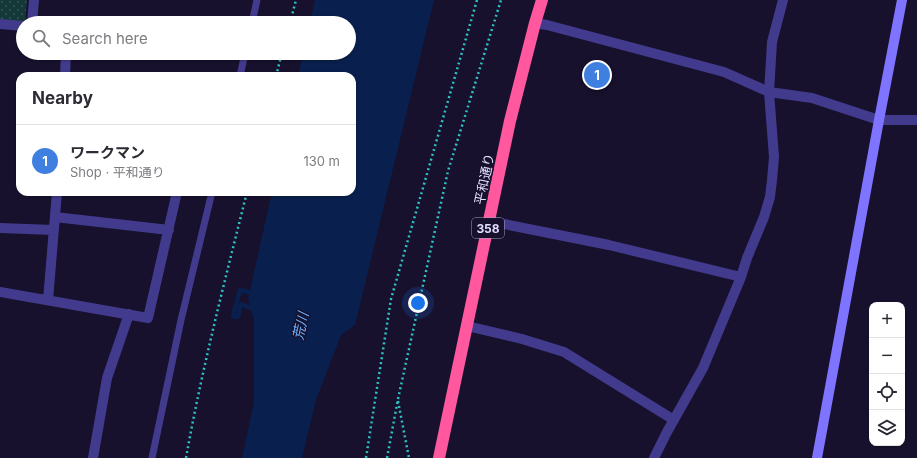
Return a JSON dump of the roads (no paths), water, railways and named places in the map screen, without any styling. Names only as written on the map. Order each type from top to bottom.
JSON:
[{"type":"highway","name":"平和通り","points":[[439,458],[510,121],[542,0]]},
{"type":"street","points":[[33,16],[34,0]]},
{"type":"street","points":[[654,458],[703,368],[741,277],[770,197],[774,157],[769,92],[772,42],[783,0]]},
{"type":"street","points":[[817,458],[902,0]]},
{"type":"street","points":[[535,23],[724,72],[769,92],[812,98],[879,120],[917,120]]},
{"type":"street","points":[[0,24],[16,25]]},
{"type":"street","points":[[65,72],[66,60]]},
{"type":"street","points":[[48,300],[57,196]]},
{"type":"street","points":[[0,292],[148,318],[176,196]]},
{"type":"street","points":[[55,217],[169,230]]},
{"type":"street","points":[[490,221],[609,245],[741,277]]},
{"type":"street","points":[[0,228],[54,230]]},
{"type":"street","points":[[93,458],[107,378],[129,314]]},
{"type":"street","points":[[467,326],[522,339],[564,352],[674,420]]},
{"type":"lane","points":[[254,16],[257,0]]},
{"type":"lane","points":[[241,72],[243,60]]},
{"type":"lane","points":[[152,458],[181,320],[211,196]]},
{"type":"water","name":"荒川","points":[[315,0],[434,0],[355,325],[341,335],[316,400],[302,458],[242,458],[254,402],[254,320],[248,299],[271,196],[356,196],[356,72],[299,72],[301,60],[356,60],[356,16],[312,16]]},
{"type":"waterway","points":[[249,292],[240,290],[233,316],[238,317],[241,304],[250,308]]},
{"type":"place","name":"ワークマン","points":[[597,75]]}]
